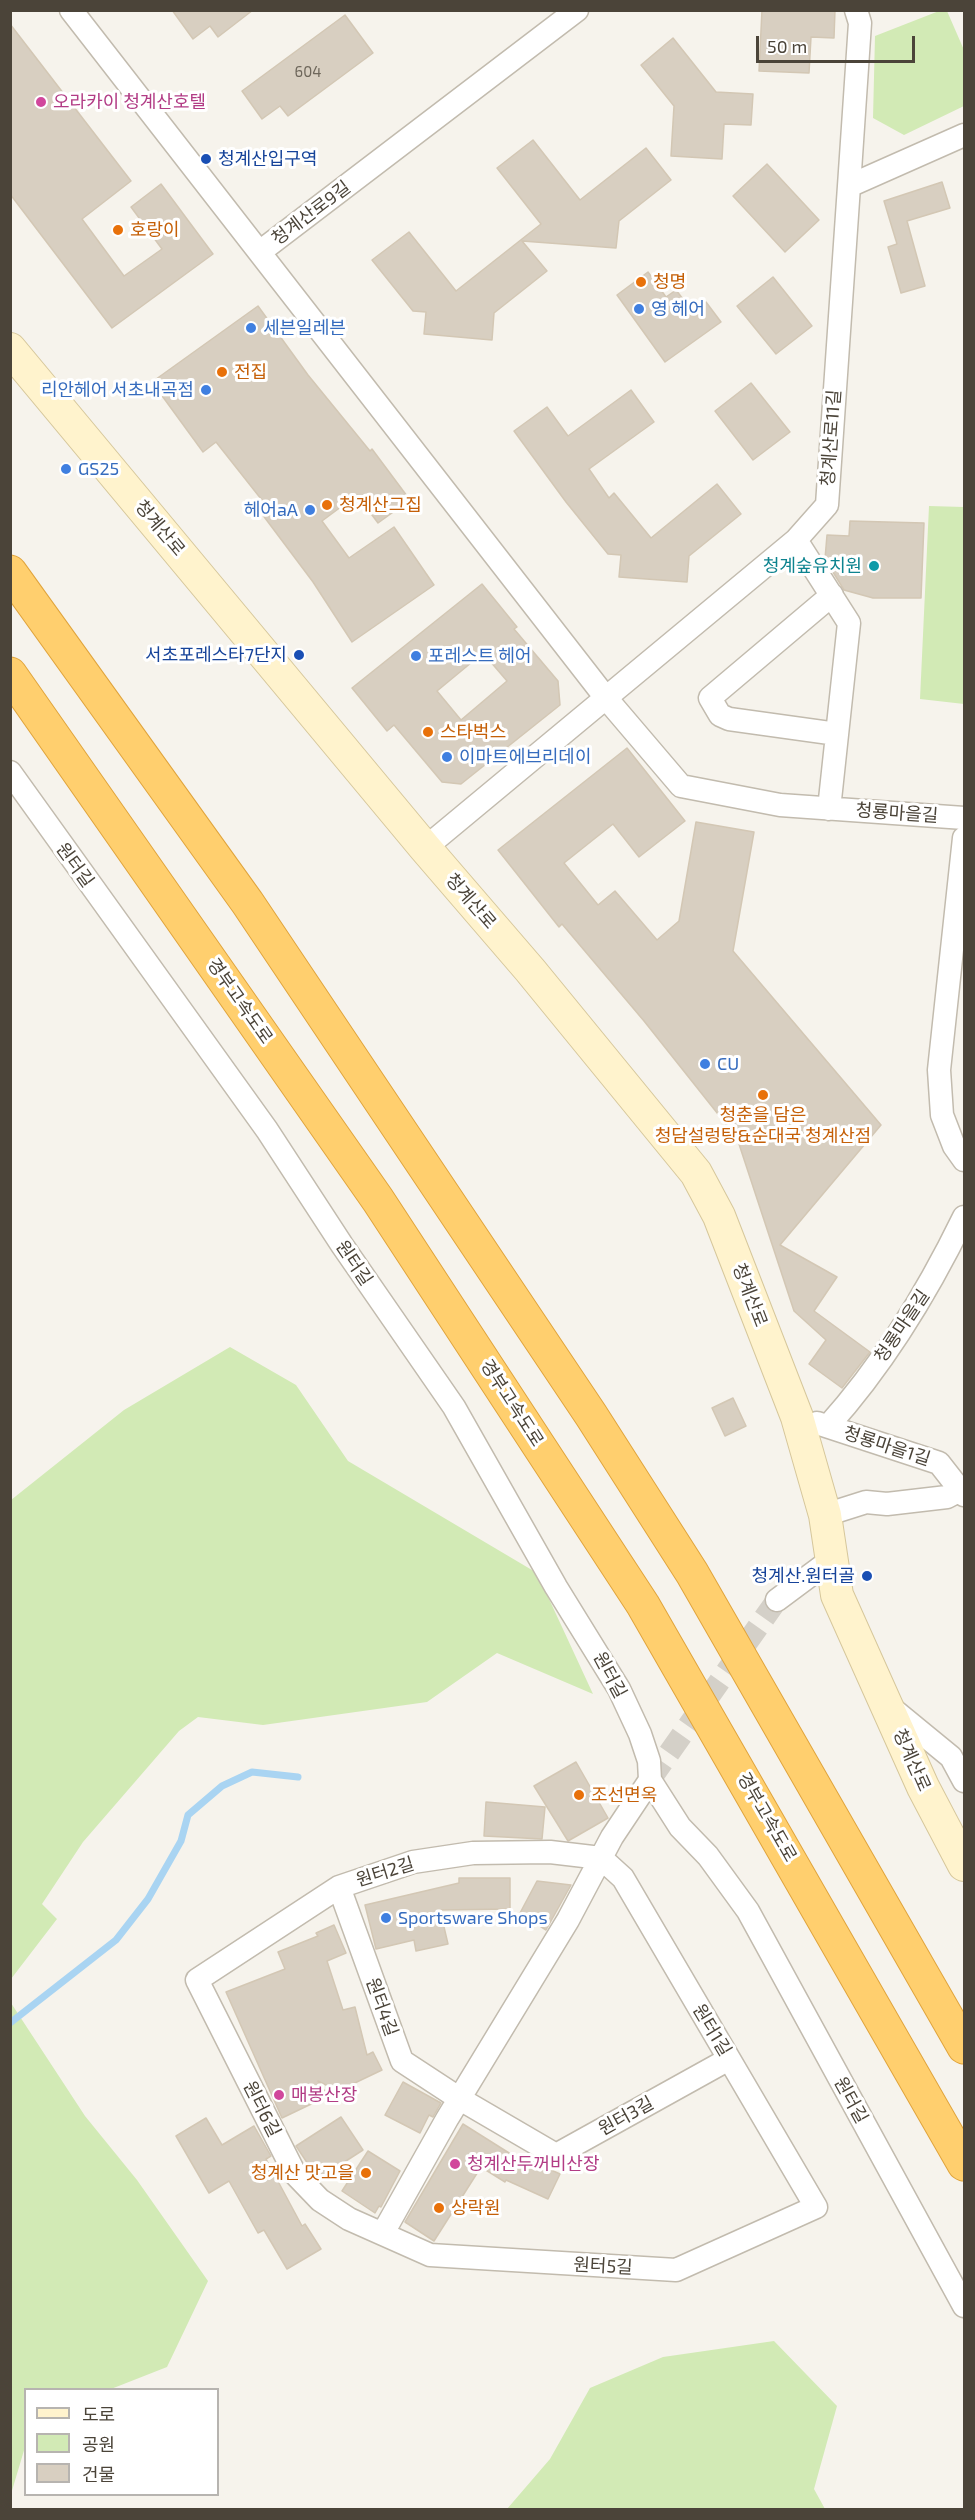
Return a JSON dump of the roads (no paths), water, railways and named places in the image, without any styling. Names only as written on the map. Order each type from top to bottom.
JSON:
[{"type":"highway","points":[[10,572],[247,902],[591,1415],[692,1573],[964,2048]]},
{"type":"highway","name":"경부고속도로","points":[[10,674],[378,1200],[643,1605],[964,2164]]},
{"type":"street","name":"청계산로9길","points":[[71,10],[261,251],[577,10]]},
{"type":"street","name":"청계산로11길","points":[[425,848],[796,540],[827,505],[860,23],[856,10]]},
{"type":"street","points":[[849,186],[961,138]]},
{"type":"street","points":[[261,251],[606,698],[681,786],[780,805],[829,809],[849,623],[796,540]]},
{"type":"street","name":"청계산로","points":[[10,349],[425,848],[530,970],[696,1173],[719,1216],[797,1417],[825,1515],[837,1594],[923,1787],[964,1865]]},
{"type":"street","points":[[832,595],[710,698],[720,715],[729,719],[837,734]]},
{"type":"street","name":"원터길","points":[[10,772],[267,1130],[342,1245],[454,1407],[556,1587],[619,1689],[640,1734],[649,1761],[650,1780],[680,1827],[708,1856],[748,1911],[964,2306]]},
{"type":"street","name":"청룡마을길","points":[[829,809],[964,818]]},
{"type":"street","points":[[964,838],[963,874],[939,1070],[942,1115],[954,1146],[964,1160]]},
{"type":"street","name":"청룡마을길","points":[[828,1426],[848,1404],[931,1282],[964,1217]]},
{"type":"street","name":"청룡마을1길","points":[[797,1417],[939,1463],[963,1491]]},
{"type":"street","points":[[825,1515],[866,1503],[887,1504],[946,1497],[963,1491]]},
{"type":"street","points":[[777,1600],[832,1559]]},
{"type":"street","points":[[888,1706],[951,1757],[964,1781]]},
{"type":"street","points":[[383,2233],[460,2099],[568,1920],[612,1837],[650,1780]]},
{"type":"street","name":"원터2길","points":[[197,1980],[339,1887],[413,1863],[473,1853],[550,1852],[601,1858]]},
{"type":"street","name":"원터1길","points":[[601,1858],[623,1878],[816,2207]]},
{"type":"street","name":"원터4길","points":[[339,1887],[402,2061],[460,2099]]},
{"type":"street","name":"원터6길","points":[[197,1980],[295,2174],[320,2200],[349,2219],[383,2233]]},
{"type":"street","name":"원터3길","points":[[460,2099],[556,2155],[729,2059]]},
{"type":"street","name":"원터5길","points":[[383,2233],[430,2255],[676,2270],[816,2207]]},
{"type":"waterway","points":[[10,2023],[116,1940],[148,1899],[181,1841],[188,1815],[222,1786],[252,1772],[298,1777]]},
{"type":"tunnel","points":[[650,1780],[777,1600]]},
{"type":"place","name":"오라카이 청계산호텔","points":[[41,102]]},
{"type":"place","name":"청계산입구역","points":[[206,159]]},
{"type":"place","name":"호랑이","points":[[118,230]]},
{"type":"place","name":"청명","points":[[641,282]]},
{"type":"place","name":"영 헤어","points":[[639,309]]},
{"type":"place","name":"세븐일레븐","points":[[251,328]]},
{"type":"place","name":"전집","points":[[222,372]]},
{"type":"place","name":"리안헤어 서초내곡점","points":[[206,390]]},
{"type":"place","name":"GS25","points":[[66,469]]},
{"type":"place","name":"청계산그집","points":[[327,505]]},
{"type":"place","name":"헤어aA","points":[[310,510]]},
{"type":"place","name":"청계숲유치원","points":[[874,566]]},
{"type":"place","name":"서초포레스타7단지","points":[[299,655]]},
{"type":"place","name":"포레스트 헤어","points":[[416,656]]},
{"type":"place","name":"스타벅스","points":[[428,732]]},
{"type":"place","name":"이마트에브리데이","points":[[447,757]]},
{"type":"place","name":"CU","points":[[705,1064]]},
{"type":"place","name":"청춘을 담은 청담설렁탕&순대국 청계산점","points":[[763,1095]]},
{"type":"place","name":"청계산.원터골","points":[[867,1576]]},
{"type":"place","name":"조선면옥","points":[[579,1795]]},
{"type":"place","name":"Sportsware Shops","points":[[386,1918]]},
{"type":"place","name":"매봉산장","points":[[279,2095]]},
{"type":"place","name":"청계산두꺼비산장","points":[[455,2164]]},
{"type":"place","name":"청계산 맛고을","points":[[366,2173]]},
{"type":"place","name":"상락원","points":[[439,2208]]}]
